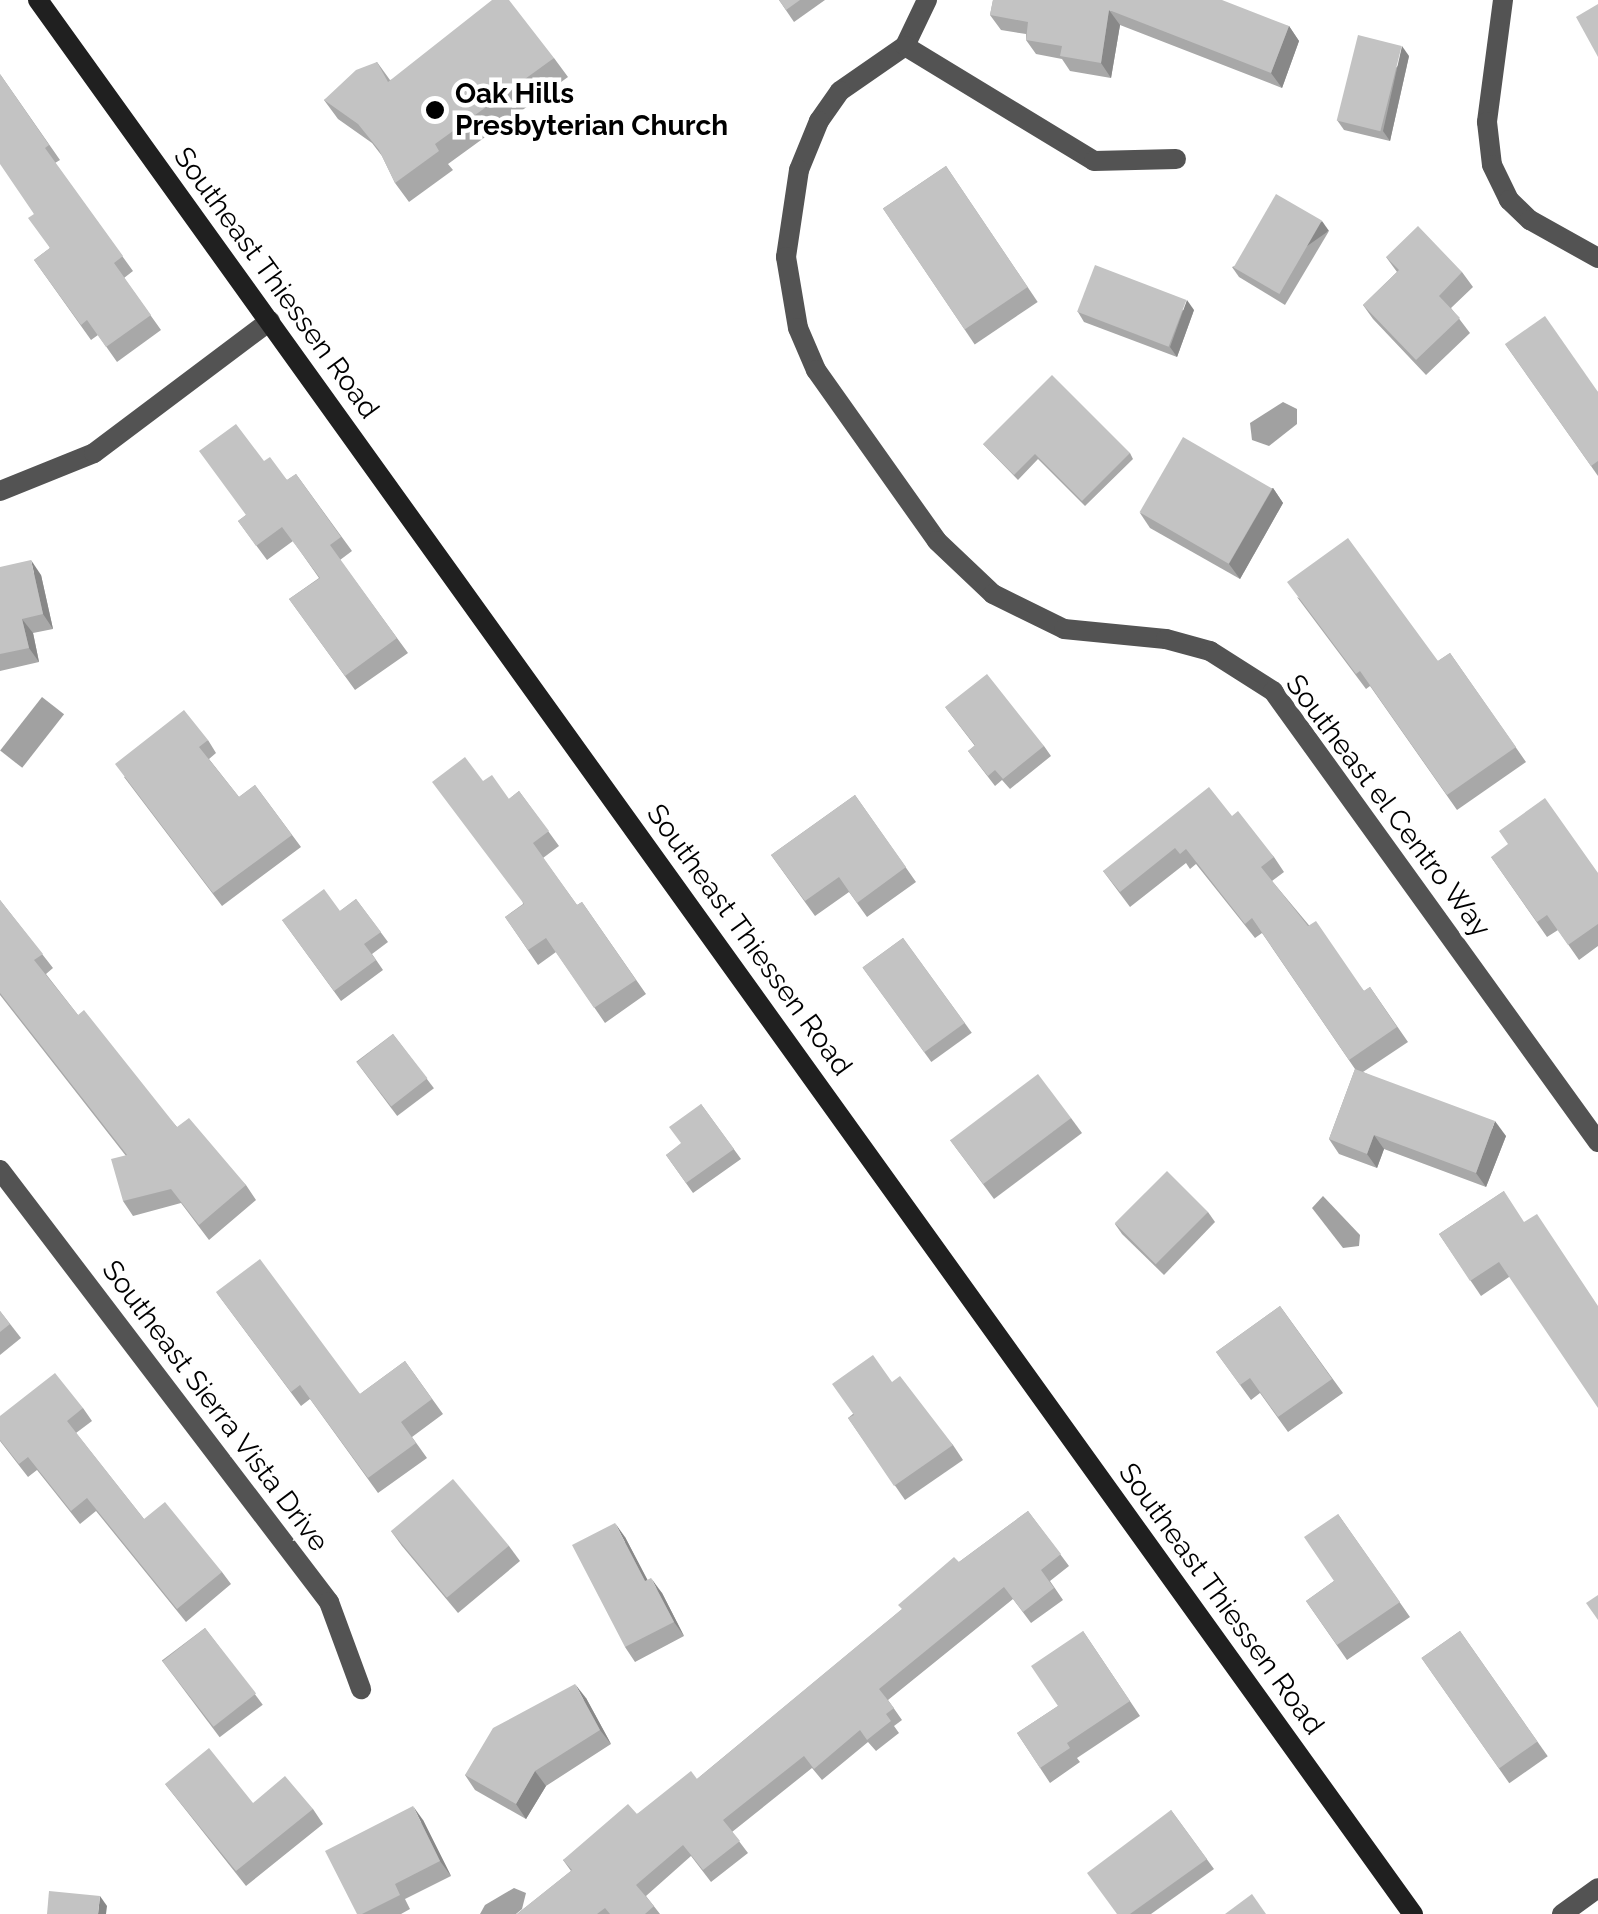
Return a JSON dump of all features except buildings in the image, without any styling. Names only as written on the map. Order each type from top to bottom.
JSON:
[{"type":"main road","name":"Southeast Thiessen Road","points":[[38,0],[1413,1914]]},
{"type":"street","name":"Southeast el Centro Way","points":[[927,0],[905,46],[840,91],[819,121],[799,170],[786,257],[798,328],[816,370],[937,540],[992,594],[1064,628],[1166,639],[1210,651],[1273,691],[1598,1142]]},
{"type":"street","points":[[1503,0],[1487,122],[1492,165],[1509,200],[1530,220],[1598,258]]},
{"type":"street","points":[[905,46],[1094,161],[1176,159]]},
{"type":"street","points":[[0,491],[94,453],[270,321]]},
{"type":"street","name":"Southeast Sierra Vista Drive","points":[[0,1170],[329,1602],[361,1689]]},
{"type":"street","points":[[1562,1914],[1598,1888]]},
{"type":"shaded area","points":[[1283,402],[1297,409],[1297,424],[1269,446],[1252,440],[1250,423]]},
{"type":"shaded area","points":[[42,697],[64,714],[22,768],[0,751]]},
{"type":"shaded area","points":[[1323,1196],[1360,1235],[1359,1246],[1343,1248],[1312,1208]]},
{"type":"shaded area","points":[[514,1888],[526,1893],[522,1909],[516,1914],[480,1914],[485,1905]]},
{"type":"place","name":"Oak Hills Presbyterian Church","points":[[435,110]]}]
